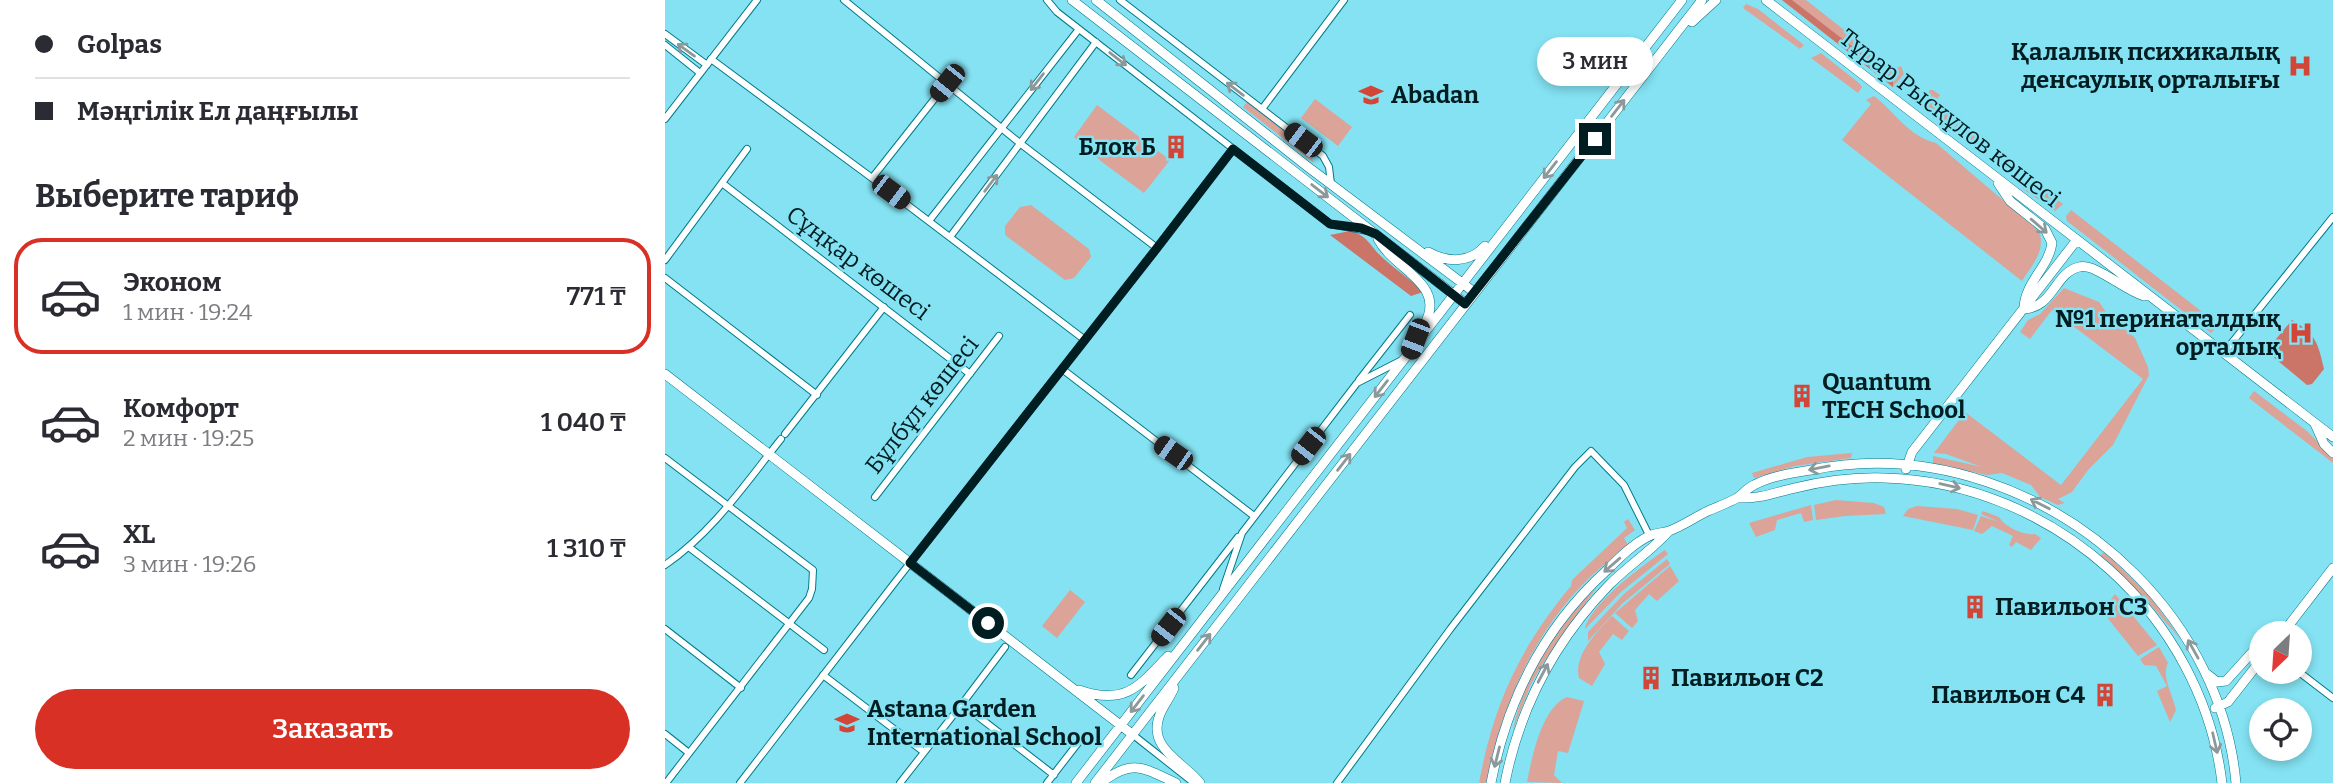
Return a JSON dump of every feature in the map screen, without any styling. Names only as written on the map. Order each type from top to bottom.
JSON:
[{"type":"street","points":[[665,120],[757,0]]},
{"type":"street","points":[[844,0],[1021,144],[1157,248]]},
{"type":"street","points":[[1047,0],[1057,12],[1330,224],[1361,228],[1376,234],[1390,256],[1420,281],[1430,302],[1428,317],[1407,355],[1357,383]]},
{"type":"street","points":[[1072,0],[1465,304]]},
{"type":"street","points":[[1081,0],[1147,50],[1150,45],[1141,36]]},
{"type":"street","points":[[1096,0],[1332,186],[1475,292]]},
{"type":"street","points":[[1120,0],[1324,156],[1332,186]]},
{"type":"street","points":[[1262,109],[1344,0]]},
{"type":"street","points":[[1076,782],[1682,0]]},
{"type":"street","points":[[1095,783],[1702,0]]},
{"type":"street","points":[[1655,62],[1705,8],[1716,0]]},
{"type":"street","points":[[1755,0],[1780,10]]},
{"type":"street","name":"Тұрар Рысқұлов көшесі","points":[[1766,0],[2333,437]]},
{"type":"street","points":[[929,221],[1079,29]]},
{"type":"street","points":[[665,34],[709,62],[872,178],[1084,340]]},
{"type":"street","points":[[950,237],[1096,42]]},
{"type":"street","points":[[665,46],[701,73]]},
{"type":"street","points":[[1172,77],[1171,71],[1250,131],[1280,145]]},
{"type":"street","points":[[872,178],[947,83]]},
{"type":"street","points":[[665,260],[747,149]]},
{"type":"street","points":[[740,783],[1233,149]]},
{"type":"street","points":[[1994,176],[2010,201],[2045,229],[2052,243],[2049,256],[2030,285],[2024,309]]},
{"type":"street","name":"Сұңқар көшесі","points":[[722,183],[971,374]]},
{"type":"street","points":[[2226,350],[2333,217]]},
{"type":"street","points":[[1412,246],[1437,257],[1462,260],[1480,252],[1511,220]]},
{"type":"street","points":[[1905,479],[1906,465],[1912,452],[2076,241]]},
{"type":"street","name":"Тұрар Рысқұлов көшесі","points":[[2076,241],[2089,247],[2333,432]]},
{"type":"street","points":[[2024,309],[2038,307],[2066,275],[2075,268],[2082,267],[2098,270],[2122,287],[2150,298]]},
{"type":"street","points":[[665,278],[817,396]]},
{"type":"street","points":[[665,565],[690,548],[728,507],[884,307]]},
{"type":"street","points":[[1132,675],[1410,315]]},
{"type":"street","name":"Бұлбұл көшесі","points":[[875,497],[999,336]]},
{"type":"street","points":[[1062,369],[1254,516]]},
{"type":"street","points":[[665,374],[1194,783]]},
{"type":"street","points":[[2315,424],[2324,444],[2333,453]]},
{"type":"street","points":[[1337,783],[1451,628],[1575,467],[1591,451],[1624,485],[1655,547]]},
{"type":"street","points":[[665,458],[813,570],[809,598],[666,783]]},
{"type":"street","points":[[1491,783],[1502,736],[1528,669],[1545,641],[1587,589],[1616,562],[1650,536],[1669,531],[1737,498],[1752,485],[1823,467],[1857,464],[1906,465],[1948,471],[2000,486],[2059,514],[2114,554],[2159,599],[2176,621],[2204,670],[2230,743],[2236,783]]},
{"type":"street","points":[[1737,498],[1757,499],[1792,488],[1832,481],[1905,479],[1950,486],[1995,500],[2048,524],[2084,548],[2124,583],[2157,620],[2181,656],[2206,710],[2222,783]]},
{"type":"street","points":[[1505,783],[1520,725],[1552,658],[1570,631],[1602,593],[1655,547],[1669,531]]},
{"type":"street","points":[[1222,595],[1241,533]]},
{"type":"street","points":[[690,548],[824,650]]},
{"type":"street","points":[[1211,572],[1219,569],[1225,572],[1222,595]]},
{"type":"street","points":[[2291,621],[2332,569]]},
{"type":"street","points":[[1070,686],[1095,695],[1122,695],[1144,681],[1197,627]]},
{"type":"street","points":[[665,629],[741,688]]},
{"type":"street","points":[[900,783],[1005,646]]},
{"type":"street","points":[[2204,670],[2213,680],[2226,681],[2249,656]]},
{"type":"street","points":[[2206,710],[2228,702],[2249,675]]},
{"type":"street","points":[[823,676],[924,752]]},
{"type":"street","points":[[1177,678],[1157,722],[1159,737],[1165,752],[1194,774],[1201,783]]},
{"type":"street","points":[[2312,682],[2333,698]]},
{"type":"street","points":[[962,704],[1054,775]]},
{"type":"street","points":[[665,734],[689,753]]},
{"type":"street","points":[[1047,783],[1078,743]]},
{"type":"street","points":[[1101,783],[1115,772],[1134,767],[1151,770],[1176,783]]},
{"type":"shaded area","points":[[1782,0],[1806,0],[1894,69],[1901,66],[1904,74],[1893,87]]},
{"type":"shaded area","points":[[1782,0],[1792,0],[1893,78],[1893,87]]},
{"type":"shaded area","points":[[1746,4],[1758,9],[1804,45],[1800,49],[1743,8]]},
{"type":"shaded area","points":[[1821,53],[1859,83],[1862,87],[1858,93],[1811,58]]},
{"type":"shaded area","points":[[1930,90],[1940,95],[1936,101],[1985,139],[1979,144],[1959,135],[1921,107]]},
{"type":"shaded area","points":[[1874,96],[1910,130],[1936,143],[2039,231],[2039,251],[2022,281],[1842,140],[1871,104],[1866,100]]},
{"type":"shaded area","points":[[1315,99],[1352,127],[1338,146],[1301,118]]},
{"type":"shaded area","points":[[1247,102],[1294,137],[1314,163],[1243,107]]},
{"type":"shaded area","points":[[1097,105],[1170,160],[1144,193],[1074,137]]},
{"type":"shaded area","points":[[2008,162],[2063,204],[2055,211],[2023,189]]},
{"type":"shaded area","points":[[1031,205],[1089,249],[1091,257],[1074,278],[1065,280],[1005,235],[1005,226],[1020,207]]},
{"type":"shaded area","points":[[2071,210],[2219,325],[2211,333],[2067,221],[2066,216]]},
{"type":"shaded area","points":[[1350,231],[1365,239],[1423,292],[1411,296],[1330,235]]},
{"type":"shaded area","points":[[2064,288],[2099,302],[2106,312],[2135,338],[2148,367],[2149,375],[2113,445],[2088,470],[2072,492],[2058,499],[2065,503],[2058,505],[2040,497],[2031,485],[2002,473],[1987,475],[1933,463],[1933,456],[1982,467],[1946,454],[1934,453],[1965,412],[2061,485],[2143,379],[2052,310],[2030,339],[2020,332],[2028,320],[2040,314]]},
{"type":"shaded area","points":[[2292,320],[2311,335],[2320,352],[2324,369],[2312,384],[2307,385],[2266,351]]},
{"type":"shaded area","points":[[2254,391],[2307,431],[2333,457],[2333,463],[2249,398]]},
{"type":"shaded area","points":[[1852,453],[1851,458],[1795,466],[1754,478],[1752,473],[1807,457]]},
{"type":"shaded area","points":[[1836,500],[1874,503],[1884,507],[1886,514],[1816,520],[1814,505]]},
{"type":"shaded area","points":[[1811,505],[1813,520],[1804,522],[1801,513],[1777,520],[1775,530],[1756,537],[1749,523]]},
{"type":"shaded area","points":[[1917,506],[1957,509],[1978,515],[1973,530],[1903,516],[1908,509]]},
{"type":"shaded area","points":[[1983,511],[1999,517],[2015,530],[2041,538],[2031,550],[2016,542],[2012,547],[2009,545],[2013,536],[1992,526],[1982,534],[1974,531],[1981,516],[1999,522],[1981,514]]},
{"type":"shaded area","points":[[1628,519],[1635,530],[1624,538],[1628,545],[1570,598],[1537,646],[1511,698],[1486,783],[1479,783],[1492,727],[1523,655],[1571,586],[1572,580],[1627,528],[1624,522]]},
{"type":"shaded area","points":[[1665,550],[1668,554],[1621,592],[1585,629],[1589,619],[1607,597]]},
{"type":"shaded area","points":[[2104,552],[2151,597],[2181,640],[2144,597],[2100,556]]},
{"type":"shaded area","points":[[1667,559],[1670,564],[1623,603],[1588,641],[1588,632],[1624,594]]},
{"type":"shaded area","points":[[1670,566],[1679,581],[1657,601],[1649,594],[1635,610],[1638,621],[1632,628],[1615,613]]},
{"type":"shaded area","points":[[1597,587],[1542,665],[1531,684],[1513,730],[1525,690],[1544,652],[1582,602]]},
{"type":"shaded area","points":[[1070,590],[1085,602],[1057,638],[1042,626]]},
{"type":"shaded area","points":[[2115,594],[2157,645],[2138,656],[2102,611]]},
{"type":"shaded area","points":[[1612,616],[1629,631],[1622,640],[1613,634],[1599,652],[1605,664],[1592,686],[1579,678],[1580,661],[1588,644]]},
{"type":"shaded area","points":[[2159,647],[2168,663],[2167,680],[2176,710],[2170,722],[2157,691],[2167,686],[2156,666],[2144,665],[2140,659]]},
{"type":"shaded area","points":[[1567,697],[1584,701],[1568,753],[1558,751],[1554,775],[1562,783],[1527,782],[1539,734],[1551,711],[1558,702]]},
{"type":"place","name":"Қалалық психикалық денсаулық орталығы","points":[[2300,66]]},
{"type":"place","name":"Abadan","points":[[1371,95]]},
{"type":"place","name":"Блок Б","points":[[1176,147]]},
{"type":"place","name":"№1 перинаталдық орталық","points":[[2301,333]]},
{"type":"place","name":"Quantum TECH School","points":[[1802,396]]},
{"type":"place","name":"Павильон С3","points":[[1975,607]]},
{"type":"place","name":"Павильон С2","points":[[1651,678]]},
{"type":"place","name":"Павильон С4","points":[[2105,695]]},
{"type":"place","name":"Astana Garden International School","points":[[847,723]]},
{"type":"route","points":[[988,623],[910,563],[1233,149],[1330,224],[1361,228],[1376,234],[1465,304],[1595,139]]}]
